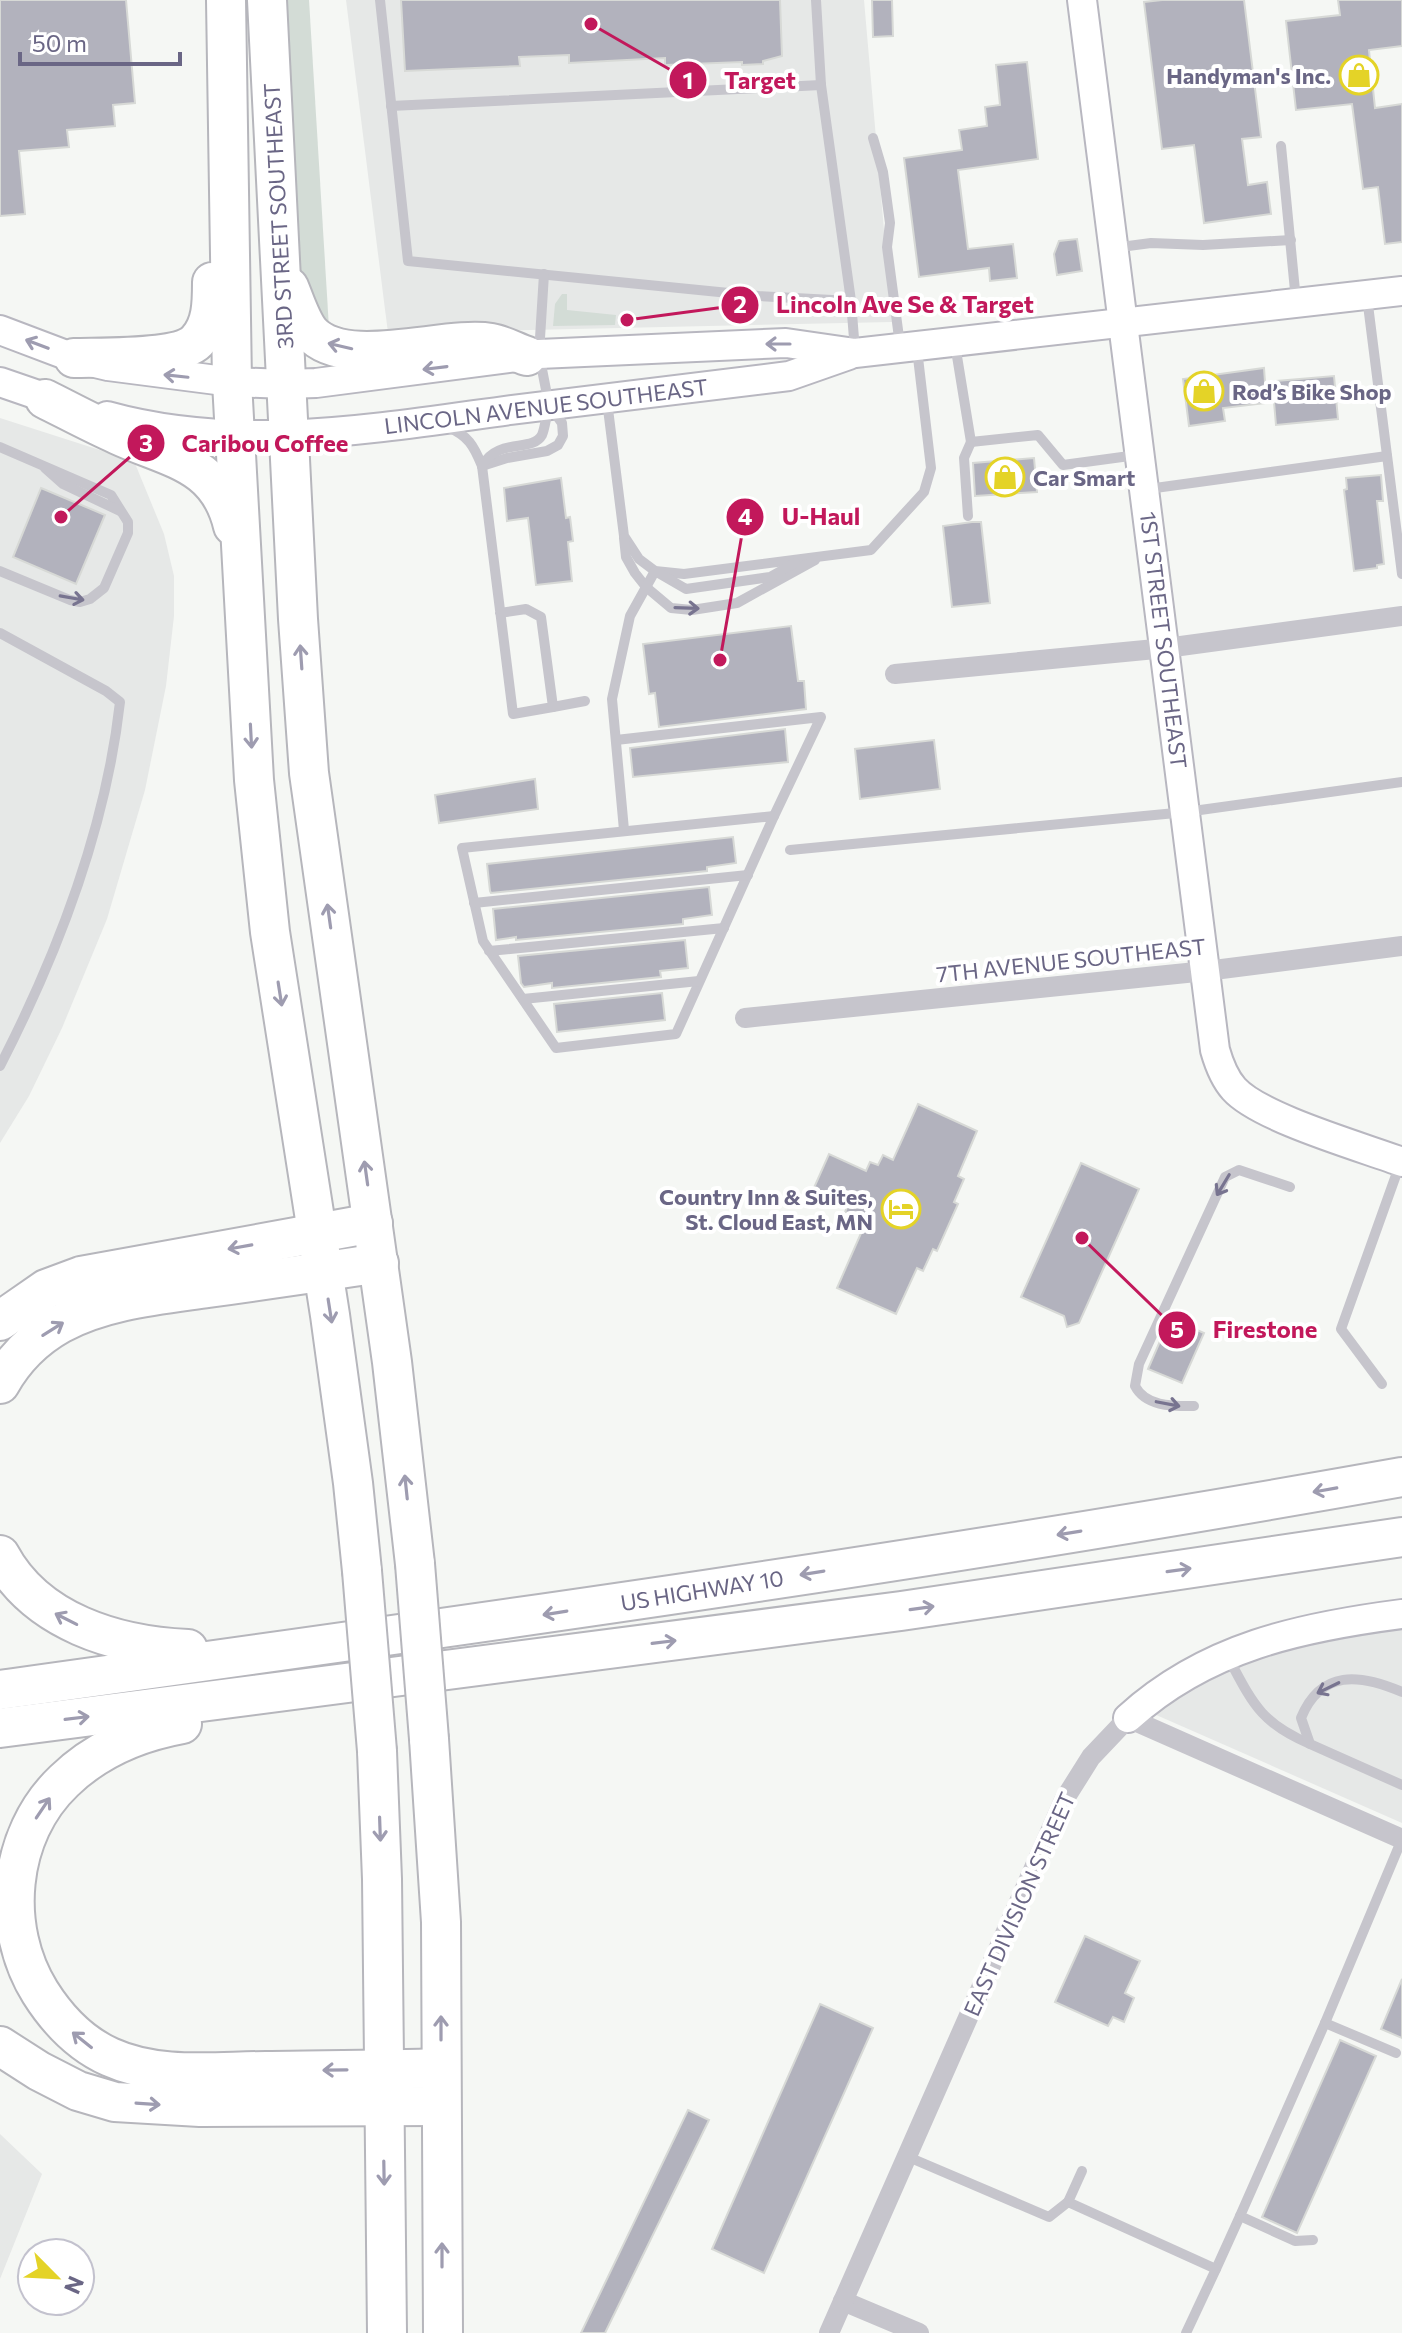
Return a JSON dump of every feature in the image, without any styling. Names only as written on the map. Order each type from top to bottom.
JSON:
[{"type":"highway","name":"3RD STREET SOUTHEAST","points":[[226,0],[232,382],[242,564]]},
{"type":"highway","name":"3RD STREET SOUTHEAST","points":[[267,0],[288,434],[309,773],[379,1263],[415,1564],[429,1739],[441,1922],[443,2333]]},
{"type":"highway","points":[[74,358],[151,356],[176,351],[189,348],[205,329],[212,304],[211,151],[228,97]]},
{"type":"highway","points":[[282,271],[309,331],[321,342],[374,351],[453,343],[491,343],[533,355]]},
{"type":"highway","points":[[45,399],[116,435],[190,464],[206,475],[229,508],[242,564],[254,780],[270,932],[353,1483],[377,1751],[382,1879],[387,2333]]},
{"type":"highway","points":[[0,1321],[46,1289],[81,1276],[373,1223]]},
{"type":"highway","points":[[0,1384],[17,1359],[40,1337],[87,1312],[154,1296],[379,1263]]},
{"type":"highway","name":"US HIGHWAY 10","points":[[0,1690],[524,1618],[1202,1512],[1402,1477]]},
{"type":"highway","name":"US HIGHWAY 10","points":[[0,1728],[901,1611],[1402,1537]]},
{"type":"highway","points":[[0,1555],[21,1583],[59,1617],[110,1637],[137,1644],[198,1649],[335,1644]]},
{"type":"highway","points":[[388,1678],[163,1728],[106,1749],[62,1782],[46,1802],[23,1846],[14,1893],[17,1937],[31,1979],[59,2018],[94,2049],[129,2064],[171,2071],[441,2068]]},
{"type":"highway","points":[[0,2046],[78,2091],[115,2102],[200,2107],[441,2106]]},
{"type":"street","name":"1ST STREET SOUTHEAST","points":[[1082,0],[1215,1050],[1220,1067],[1232,1087],[1261,1109],[1401,1162]]},
{"type":"street","name":"LINCOLN AVENUE SOUTHEAST","points":[[0,330],[74,358],[139,372],[232,382],[286,384],[316,383],[533,355],[786,343],[855,353],[1402,291]]},
{"type":"street","name":"LINCOLN AVENUE SOUTHEAST","points":[[0,382],[45,399],[154,427],[235,435],[321,434],[789,376],[855,353]]},
{"type":"street","points":[[895,674],[1166,648],[1402,616]]},
{"type":"street","name":"7TH AVENUE SOUTHEAST","points":[[745,1018],[1206,971],[1402,946]]},
{"type":"street","name":"EAST DIVISION STREET","points":[[829,2333],[1064,1800],[1091,1757],[1128,1718],[1166,1686],[1227,1655],[1308,1628],[1402,1614]]},
{"type":"street","points":[[1128,1718],[1402,1839]]},
{"type":"street","points":[[843,2301],[919,2333]]},
{"type":"lane","points":[[380,0],[408,261],[759,296],[851,301]]},
{"type":"lane","points":[[816,0],[821,85],[851,301],[855,353]]},
{"type":"lane","points":[[391,106],[821,85]]},
{"type":"lane","points":[[624,536],[639,559],[655,571],[684,574],[871,550],[924,492],[931,468],[887,247],[890,223],[883,172],[873,138]]},
{"type":"lane","points":[[1281,146],[1296,303]]},
{"type":"lane","points":[[1112,248],[1151,243],[1203,245],[1291,240]]},
{"type":"lane","points":[[482,466],[547,451],[558,445],[563,436],[562,423],[549,405],[533,355],[544,274]]},
{"type":"lane","points":[[1367,295],[1402,574]]},
{"type":"lane","points":[[954,343],[971,442],[964,458],[968,516]]},
{"type":"lane","points":[[607,399],[626,557],[646,587],[671,608],[692,610],[737,603],[822,556]]},
{"type":"lane","points":[[482,466],[487,456],[500,448],[539,439],[549,405]]},
{"type":"lane","points":[[430,421],[464,434],[475,448],[482,466],[513,714],[585,701]]},
{"type":"lane","points":[[971,442],[1038,435],[1063,465],[1140,454]]},
{"type":"lane","points":[[0,571],[70,600],[90,599],[104,588],[128,533],[128,522],[111,495],[5,450]]},
{"type":"lane","points":[[1144,490],[1387,456]]},
{"type":"lane","points":[[624,830],[612,699],[630,616],[655,571]]},
{"type":"lane","points":[[500,613],[526,609],[541,617],[553,707]]},
{"type":"lane","points":[[0,633],[106,691],[120,702],[111,760],[83,870],[21,1025],[0,1066]]},
{"type":"lane","points":[[616,740],[821,717],[676,1034],[556,1048],[483,941],[462,848],[774,816]]},
{"type":"lane","points":[[790,850],[1186,812],[1402,782]]},
{"type":"lane","points":[[474,903],[748,875]]},
{"type":"lane","points":[[489,951],[724,928]]},
{"type":"lane","points":[[523,999],[699,981]]},
{"type":"lane","points":[[1382,1384],[1341,1329],[1401,1162]]},
{"type":"lane","points":[[1194,1406],[1167,1406],[1144,1397],[1135,1386],[1139,1364],[1225,1177],[1239,1170],[1290,1187]]},
{"type":"lane","points":[[1227,1655],[1258,1710],[1276,1727],[1402,1785]]},
{"type":"lane","points":[[1310,1744],[1301,1718],[1309,1699],[1329,1684],[1358,1678],[1402,1692]]},
{"type":"lane","points":[[1186,2333],[1325,2023],[1402,1839]]},
{"type":"lane","points":[[1325,2023],[1396,2053]]},
{"type":"lane","points":[[906,2156],[1049,2217],[1068,2202],[1082,2171]]},
{"type":"lane","points":[[1068,2202],[1216,2269]]},
{"type":"lane","points":[[1240,2216],[1295,2241],[1313,2240]]},
{"type":"shaded area","points":[[284,0],[309,0],[329,328],[300,286]]},
{"type":"shaded area","points":[[346,0],[864,0],[892,322],[388,333]]},
{"type":"shaded area","points":[[562,294],[567,294],[567,310],[616,315],[615,325],[553,326],[555,304]]},
{"type":"shaded area","points":[[0,418],[134,461],[164,534],[174,576],[174,616],[166,686],[145,790],[107,919],[62,1028],[29,1096],[0,1143]]},
{"type":"shaded area","points":[[1402,1625],[1402,1823],[1154,1714],[1185,1689],[1258,1651]]},
{"type":"shaded area","points":[[0,2134],[42,2174],[0,2279]]},
{"type":"building","points":[[0,0],[126,0],[135,103],[113,105],[115,126],[67,130],[69,147],[19,151],[25,214],[0,216]]},
{"type":"building","points":[[401,0],[780,0],[782,56],[763,61],[763,64],[665,65],[665,58],[569,63],[569,55],[519,57],[520,66],[405,71]]},
{"type":"building","points":[[872,0],[892,0],[893,36],[873,37]]},
{"type":"building","points":[[1244,0],[1261,137],[1242,139],[1248,185],[1267,182],[1271,214],[1204,223],[1194,145],[1162,149],[1144,2]]},
{"type":"building","points":[[1338,0],[1402,0],[1402,46],[1369,50],[1375,108],[1402,104],[1402,242],[1385,244],[1378,187],[1363,189],[1352,104],[1296,110],[1286,21],[1340,15]]},
{"type":"building","points":[[1027,62],[1038,159],[958,170],[968,249],[1013,244],[1017,278],[990,281],[989,268],[919,277],[904,158],[962,150],[959,130],[987,126],[985,107],[1000,105],[996,65]]},
{"type":"building","points":[[1077,239],[1082,271],[1057,275],[1054,254],[1059,241]]},
{"type":"building","points":[[1264,368],[1265,382],[1334,376],[1338,419],[1276,425],[1274,402],[1223,408],[1225,421],[1189,426],[1183,379]]},
{"type":"building","name":"Car Smart","points":[[1034,458],[1037,492],[975,496],[973,463]]},
{"type":"building","points":[[1381,475],[1383,501],[1377,501],[1384,564],[1354,571],[1344,490],[1347,489],[1346,478]]},
{"type":"building","points":[[561,478],[566,518],[570,517],[573,541],[568,542],[572,581],[536,585],[528,518],[507,521],[504,488]]},
{"type":"building","points":[[41,488],[105,515],[76,584],[13,557]]},
{"type":"building","points":[[981,522],[990,603],[952,607],[943,526]]},
{"type":"building","points":[[791,626],[798,681],[804,681],[806,709],[659,727],[655,693],[649,694],[643,644]]},
{"type":"building","points":[[785,729],[788,762],[633,777],[630,748]]},
{"type":"building","points":[[934,740],[940,789],[860,799],[855,749]]},
{"type":"building","points":[[535,779],[538,809],[439,823],[435,795]]},
{"type":"building","points":[[733,837],[736,863],[707,867],[707,871],[490,891],[487,864]]},
{"type":"building","points":[[709,887],[712,915],[683,919],[683,924],[496,940],[493,909]]},
{"type":"building","points":[[685,940],[688,968],[660,971],[661,977],[552,988],[552,983],[524,987],[521,983],[518,956]]},
{"type":"building","points":[[662,993],[665,1020],[557,1032],[554,1004]]},
{"type":"building","name":"Country Inn & Suites, St. Cloud East, MN","points":[[918,1104],[977,1131],[958,1176],[964,1179],[954,1202],[958,1204],[937,1251],[933,1249],[923,1271],[917,1268],[896,1314],[837,1288],[862,1231],[853,1227],[857,1217],[845,1212],[848,1205],[813,1190],[829,1154],[866,1171],[870,1162],[878,1165],[883,1155],[893,1160]]},
{"type":"building","points":[[1081,1163],[1139,1189],[1079,1323],[1067,1327],[1064,1316],[1021,1297]]},
{"type":"building","points":[[1170,1318],[1204,1333],[1182,1383],[1148,1369]]},
{"type":"building","points":[[1085,1936],[1140,1961],[1125,1993],[1134,1998],[1124,2022],[1113,2017],[1108,2026],[1055,2002]]},
{"type":"building","points":[[1402,1979],[1402,2038],[1381,2029]]},
{"type":"building","points":[[820,2004],[873,2028],[764,2273],[712,2249]]},
{"type":"building","points":[[1340,2040],[1376,2056],[1297,2233],[1262,2217]]},
{"type":"building","points":[[688,2110],[709,2120],[605,2333],[581,2333]]},
{"type":"place","name":"Target","points":[[591,24]]},
{"type":"place","name":"Handyman's Inc.","points":[[1359,75]]},
{"type":"place","name":"Lincoln Ave Se & Target","points":[[627,320]]},
{"type":"place","name":"Rod’s Bike Shop","points":[[1204,391]]},
{"type":"place","name":"Car Smart","points":[[1005,477]]},
{"type":"place","name":"Caribou Coffee","points":[[61,517]]},
{"type":"place","name":"U-Haul","points":[[720,660]]},
{"type":"place","name":"Country Inn & Suites, St. Cloud East, MN","points":[[901,1209]]},
{"type":"place","name":"Firestone","points":[[1082,1238]]}]
